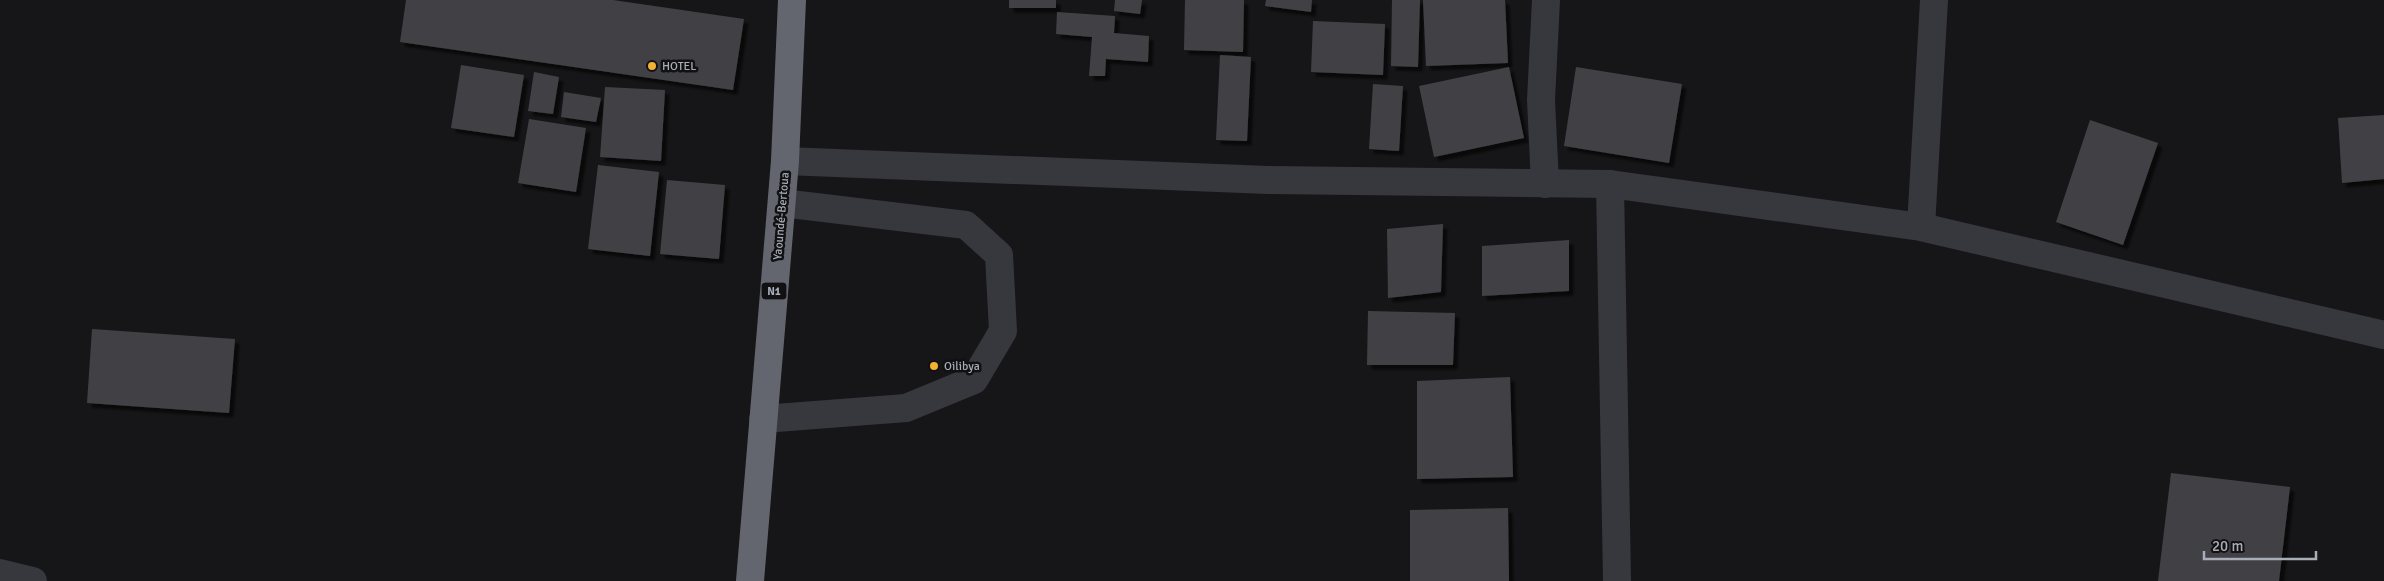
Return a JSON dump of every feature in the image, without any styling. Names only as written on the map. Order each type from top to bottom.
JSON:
[{"type":"highway","name":"Yaoundé-Bertoua","points":[[750,581],[782,203],[792,0]]},
{"type":"street","points":[[1545,184],[1541,100],[1546,0]]},
{"type":"street","points":[[1921,227],[1934,0]]},
{"type":"street","points":[[785,161],[1268,180],[1610,184],[1921,227],[2384,335]]},
{"type":"street","points":[[1610,184],[1617,581]]},
{"type":"street","points":[[763,419],[906,408],[974,380],[1003,331],[999,255],[966,224],[782,203]]},
{"type":"street","points":[[0,573],[33,581]]},
{"type":"building","name":"HOTEL","points":[[406,0],[613,0],[744,19],[733,90],[400,42]]},
{"type":"building","points":[[1009,0],[1056,0],[1056,8],[1009,8]]},
{"type":"building","points":[[1115,0],[1142,0],[1140,14],[1114,11]]},
{"type":"building","points":[[1185,0],[1244,0],[1243,52],[1184,50]]},
{"type":"building","points":[[1266,0],[1312,0],[1311,12],[1265,6]]},
{"type":"building","points":[[1392,0],[1420,0],[1418,67],[1391,66]]},
{"type":"building","points":[[1423,0],[1505,0],[1508,63],[1426,66]]},
{"type":"building","points":[[1057,12],[1115,16],[1114,33],[1149,36],[1148,62],[1106,59],[1105,76],[1089,76],[1092,37],[1056,34]]},
{"type":"building","points":[[1313,21],[1385,24],[1383,75],[1311,72]]},
{"type":"building","points":[[1220,55],[1251,57],[1247,141],[1216,140]]},
{"type":"building","points":[[461,65],[524,75],[514,137],[451,128]]},
{"type":"building","points":[[1509,67],[1524,138],[1434,157],[1419,86]]},
{"type":"building","points":[[1576,67],[1682,84],[1669,163],[1564,146]]},
{"type":"building","points":[[534,72],[559,77],[553,114],[528,111]]},
{"type":"building","points":[[1373,84],[1403,86],[1399,151],[1369,149]]},
{"type":"building","points":[[605,87],[665,90],[661,161],[600,157]]},
{"type":"building","points":[[564,92],[601,98],[596,122],[561,117]]},
{"type":"building","points":[[2384,115],[2384,179],[2342,183],[2338,118]]},
{"type":"building","points":[[529,119],[586,128],[576,192],[518,183]]},
{"type":"building","points":[[2090,120],[2158,143],[2123,245],[2056,222]]},
{"type":"building","points":[[598,165],[659,172],[650,256],[588,249]]},
{"type":"building","points":[[667,180],[725,185],[719,259],[660,254]]},
{"type":"building","points":[[1443,224],[1441,292],[1388,298],[1387,229]]},
{"type":"building","points":[[1569,240],[1569,291],[1482,296],[1482,246]]},
{"type":"building","points":[[1368,311],[1455,313],[1453,365],[1367,365]]},
{"type":"building","points":[[92,329],[235,339],[229,413],[87,403]]},
{"type":"building","points":[[1510,377],[1513,477],[1417,479],[1417,381]]},
{"type":"building","points":[[2171,473],[2290,487],[2279,581],[2158,581]]},
{"type":"building","points":[[1508,508],[1509,581],[1410,581],[1410,510]]},
{"type":"place","name":"HOTEL","points":[[652,66]]},
{"type":"place","name":"Oilibya","points":[[934,366]]}]
